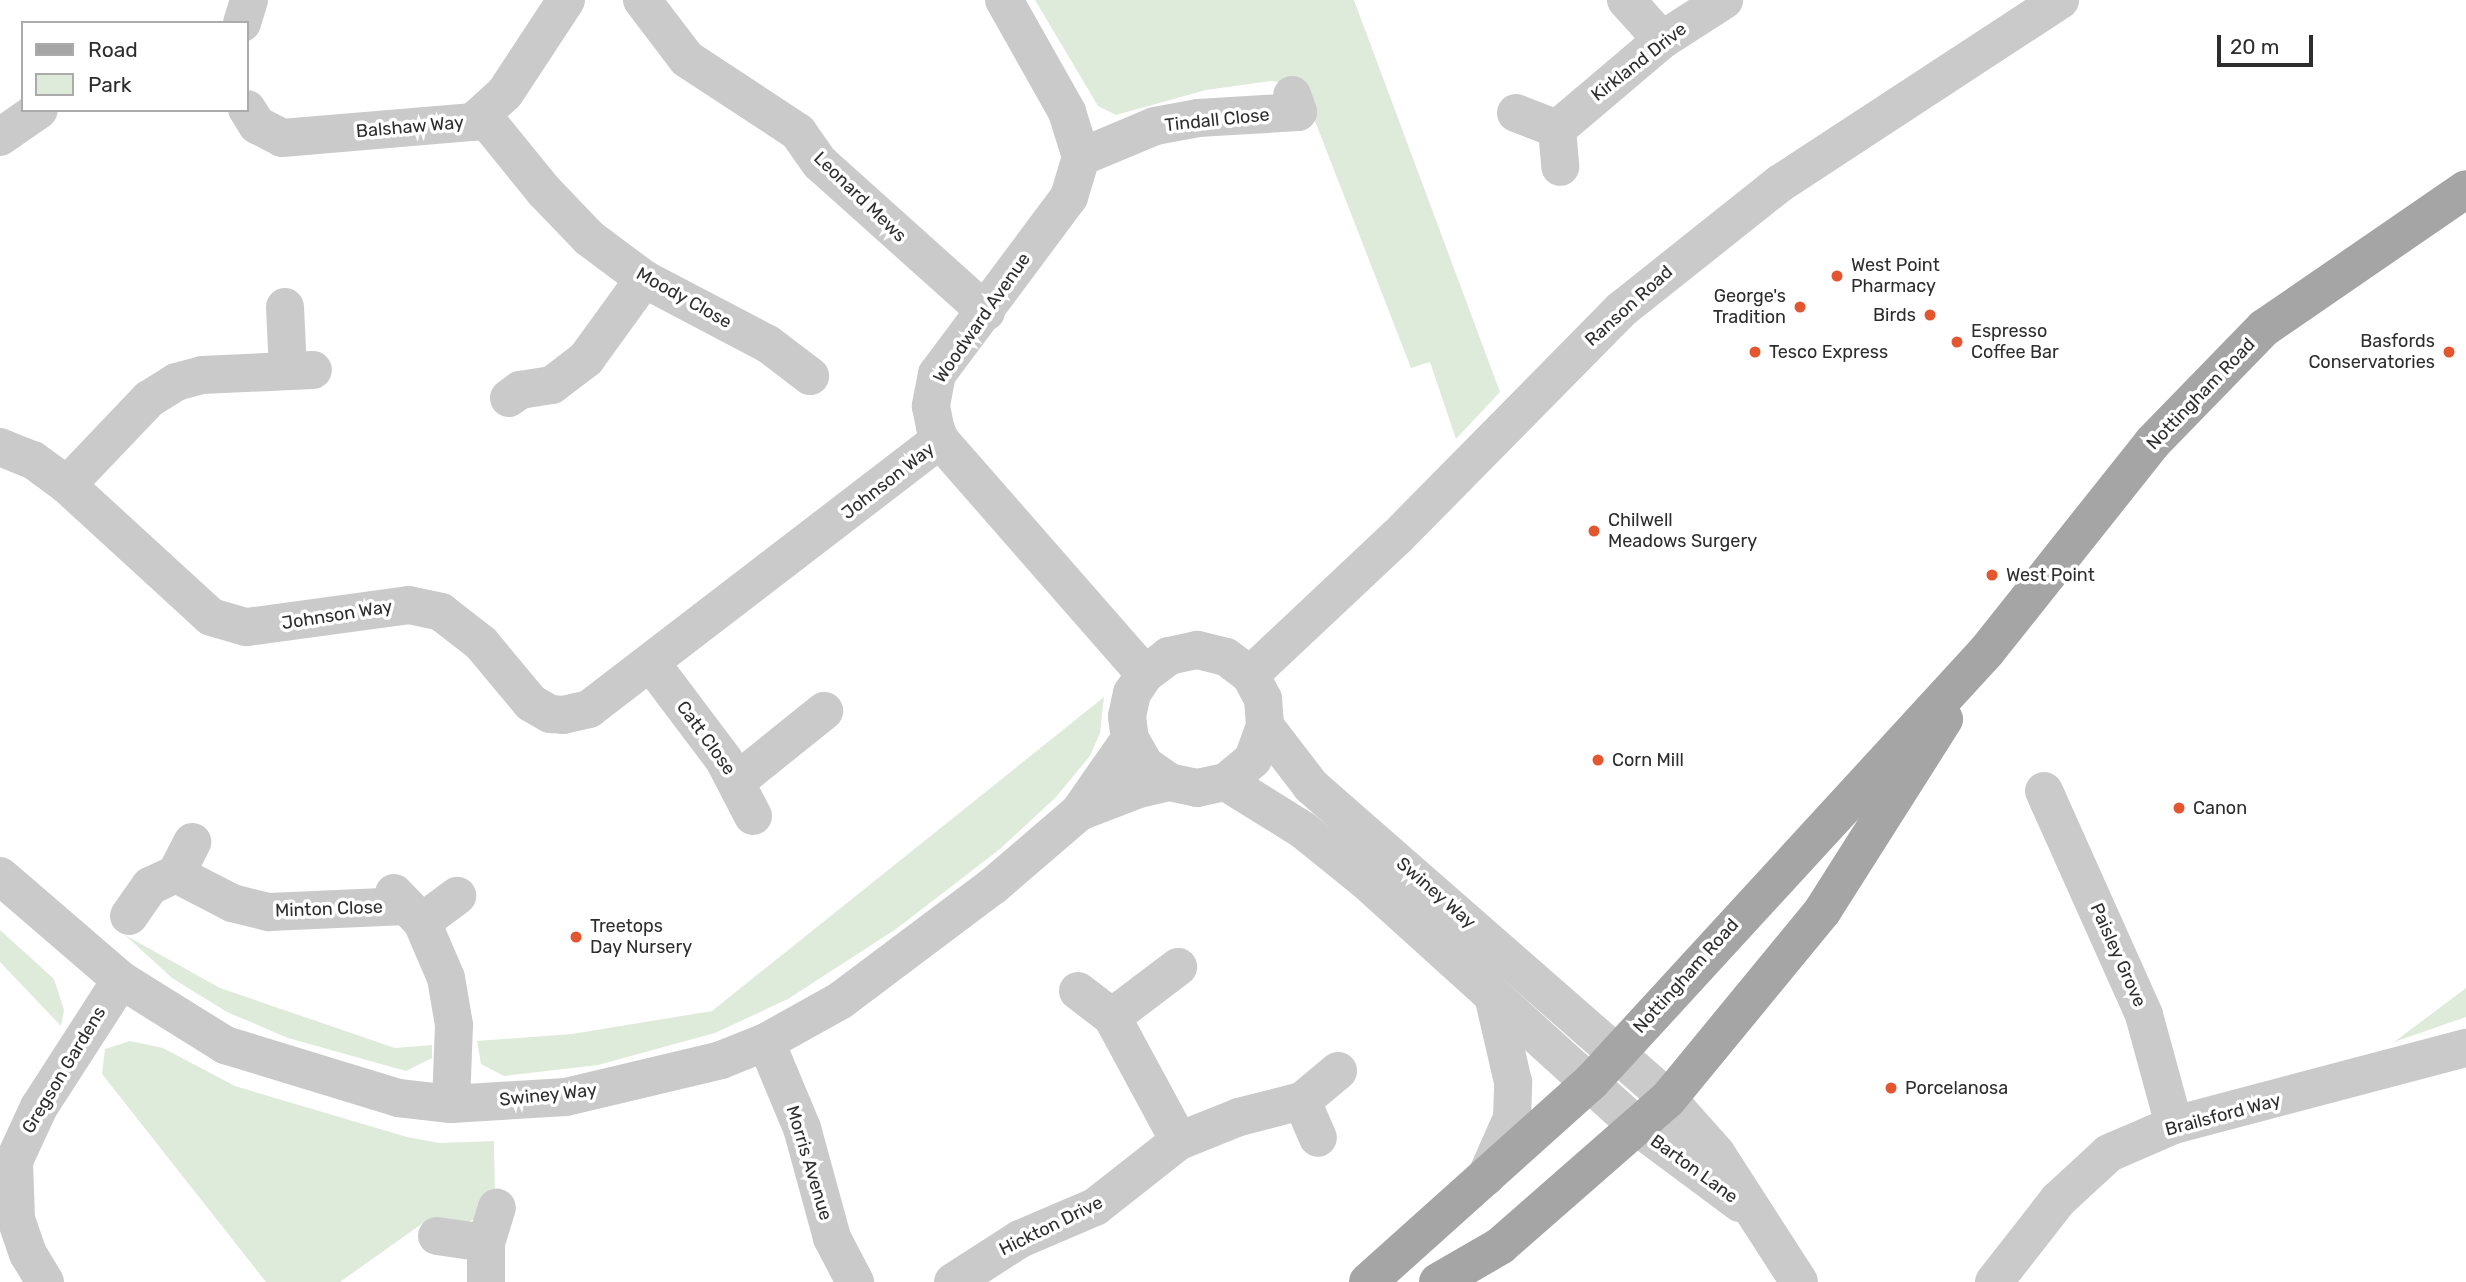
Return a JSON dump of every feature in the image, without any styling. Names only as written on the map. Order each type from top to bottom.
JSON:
[{"type":"main road","name":"Nottingham Road","points":[[1368,1282],[1485,1179],[1603,1069],[1986,652],[2153,442],[2264,328],[2466,189]]},
{"type":"main road","name":"Nottingham Road","points":[[1438,1282],[1500,1246],[1639,1128],[1668,1099],[1823,910],[1986,652]]},
{"type":"street","points":[[243,21],[249,0]]},
{"type":"street","name":"Balshaw Way","points":[[248,111],[257,125],[282,138],[459,124],[483,116],[505,93],[566,0]]},
{"type":"street","name":"Leonard Mews","points":[[642,0],[687,59],[798,132],[820,163],[986,312]]},
{"type":"street","points":[[1004,0],[1067,112],[1081,157]]},
{"type":"street","points":[[1626,0],[1662,40]]},
{"type":"street","name":"Kirkland Drive","points":[[1557,129],[1662,40],[1724,0]]},
{"type":"street","name":"Ranson Road","points":[[1250,675],[1396,537],[1622,309],[1779,184],[2020,12],[2060,0]]},
{"type":"street","name":"Tindall Close","points":[[1081,157],[1156,126],[1198,118],[1298,112],[1292,95]]},
{"type":"street","points":[[0,137],[36,112]]},
{"type":"street","points":[[1516,113],[1557,129],[1560,167]]},
{"type":"street","name":"Moody Close","points":[[483,116],[544,191],[589,238],[644,279],[768,344],[810,376]]},
{"type":"street","name":"Woodward Avenue","points":[[1081,157],[1069,197],[935,381],[932,406],[940,440],[1145,674]]},
{"type":"street","points":[[509,398],[520,390],[552,386],[586,359],[644,279]]},
{"type":"street","points":[[66,485],[149,399],[176,382],[202,375],[300,370],[285,307]]},
{"type":"street","name":"Johnson Way","points":[[0,447],[33,460],[66,485],[198,607],[229,624],[262,626],[409,605],[441,612],[481,643],[531,703],[564,715],[589,709],[940,440]]},
{"type":"street","points":[[1169,782],[1145,765],[1130,739],[1127,716],[1132,693],[1145,674],[1168,656],[1198,650],[1226,657],[1250,675],[1263,699],[1265,726],[1253,759],[1226,782]]},
{"type":"street","name":"Catt Close","points":[[651,663],[737,781],[754,816]]},
{"type":"street","points":[[737,781],[824,711]]},
{"type":"street","name":"Swiney Way","points":[[1265,726],[1311,786],[1492,940],[1603,1069],[1639,1128]]},
{"type":"street","name":"Swiney Way","points":[[0,876],[121,980],[225,1045],[398,1098],[452,1104],[566,1097],[649,1080],[766,1042],[841,1000],[901,959],[1079,812],[1130,739]]},
{"type":"street","name":"Swiney Way","points":[[1079,812],[1139,789],[1169,782],[1197,788],[1226,782],[1334,855],[1494,1000],[1603,1069],[1668,1099]]},
{"type":"street","name":"Paisley Grove","points":[[2043,791],[2144,1015],[2174,1125]]},
{"type":"street","name":"Minton Close","points":[[129,916],[150,887],[184,858],[225,900],[269,912],[407,907]]},
{"type":"street","points":[[452,1104],[456,1057],[452,1003],[446,978],[407,907],[457,896]]},
{"type":"street","points":[[1112,1017],[1178,967]]},
{"type":"street","name":"Gregson Gardens","points":[[45,1282],[28,1254],[16,1219],[14,1161],[39,1107],[121,980]]},
{"type":"street","points":[[1078,991],[1112,1017],[1179,1141]]},
{"type":"street","points":[[1485,1179],[1513,1118],[1513,1082],[1494,1000]]},
{"type":"street","name":"Morris Avenue","points":[[766,1042],[802,1128],[832,1238],[855,1282]]},
{"type":"street","name":"Brailsford Way","points":[[1994,1282],[2031,1233],[2087,1172],[2109,1153],[2174,1125],[2466,1048]]},
{"type":"street","name":"Hickton Drive","points":[[953,1282],[1020,1239],[1095,1207],[1179,1141],[1238,1117],[1302,1101],[1338,1071]]},
{"type":"street","name":"Barton Lane","points":[[1668,1099],[1716,1153],[1799,1282]]},
{"type":"street","points":[[1302,1101],[1318,1138]]},
{"type":"street","name":"Barton Lane","points":[[1639,1128],[1702,1178],[1750,1209]]},
{"type":"street","points":[[437,1236],[492,1226],[486,1282]]},
{"type":"green space","points":[[1035,0],[1354,0],[1500,392],[1456,439],[1430,362],[1411,368],[1301,85],[1271,81],[1206,90],[1116,115],[1098,106]]},
{"type":"green space","points":[[1104,697],[1100,733],[1090,756],[1056,797],[1000,849],[896,929],[788,999],[715,1033],[598,1065],[504,1076],[481,1064],[477,1041],[572,1034],[712,1011]]},
{"type":"green space","points":[[0,930],[54,979],[64,1010],[61,1026],[0,962]]},
{"type":"green space","points":[[125,935],[220,988],[395,1048],[432,1045],[432,1058],[406,1071],[288,1038],[227,1012],[172,978]]},
{"type":"green space","points":[[2466,988],[2466,1017],[2394,1042]]},
{"type":"green space","points":[[130,1041],[163,1048],[235,1086],[407,1137],[439,1143],[494,1141],[495,1196],[480,1216],[463,1225],[442,1225],[430,1218],[340,1282],[266,1282],[102,1074],[105,1049]]},
{"type":"place","name":"West Point Pharmacy","points":[[1837,276]]},
{"type":"place","name":"George's Tradition","points":[[1800,307]]},
{"type":"place","name":"Birds","points":[[1930,315]]},
{"type":"place","name":"Espresso Coffee Bar","points":[[1957,342]]},
{"type":"place","name":"Tesco Express","points":[[1755,352]]},
{"type":"place","name":"Basfords Conservatories","points":[[2449,352]]},
{"type":"place","name":"Chilwell Meadows Surgery","points":[[1594,531]]},
{"type":"place","name":"West Point","points":[[1992,575]]},
{"type":"place","name":"Corn Mill","points":[[1598,760]]},
{"type":"place","name":"Canon","points":[[2179,808]]},
{"type":"place","name":"Treetops Day Nursery","points":[[576,937]]},
{"type":"place","name":"Porcelanosa","points":[[1891,1088]]}]
